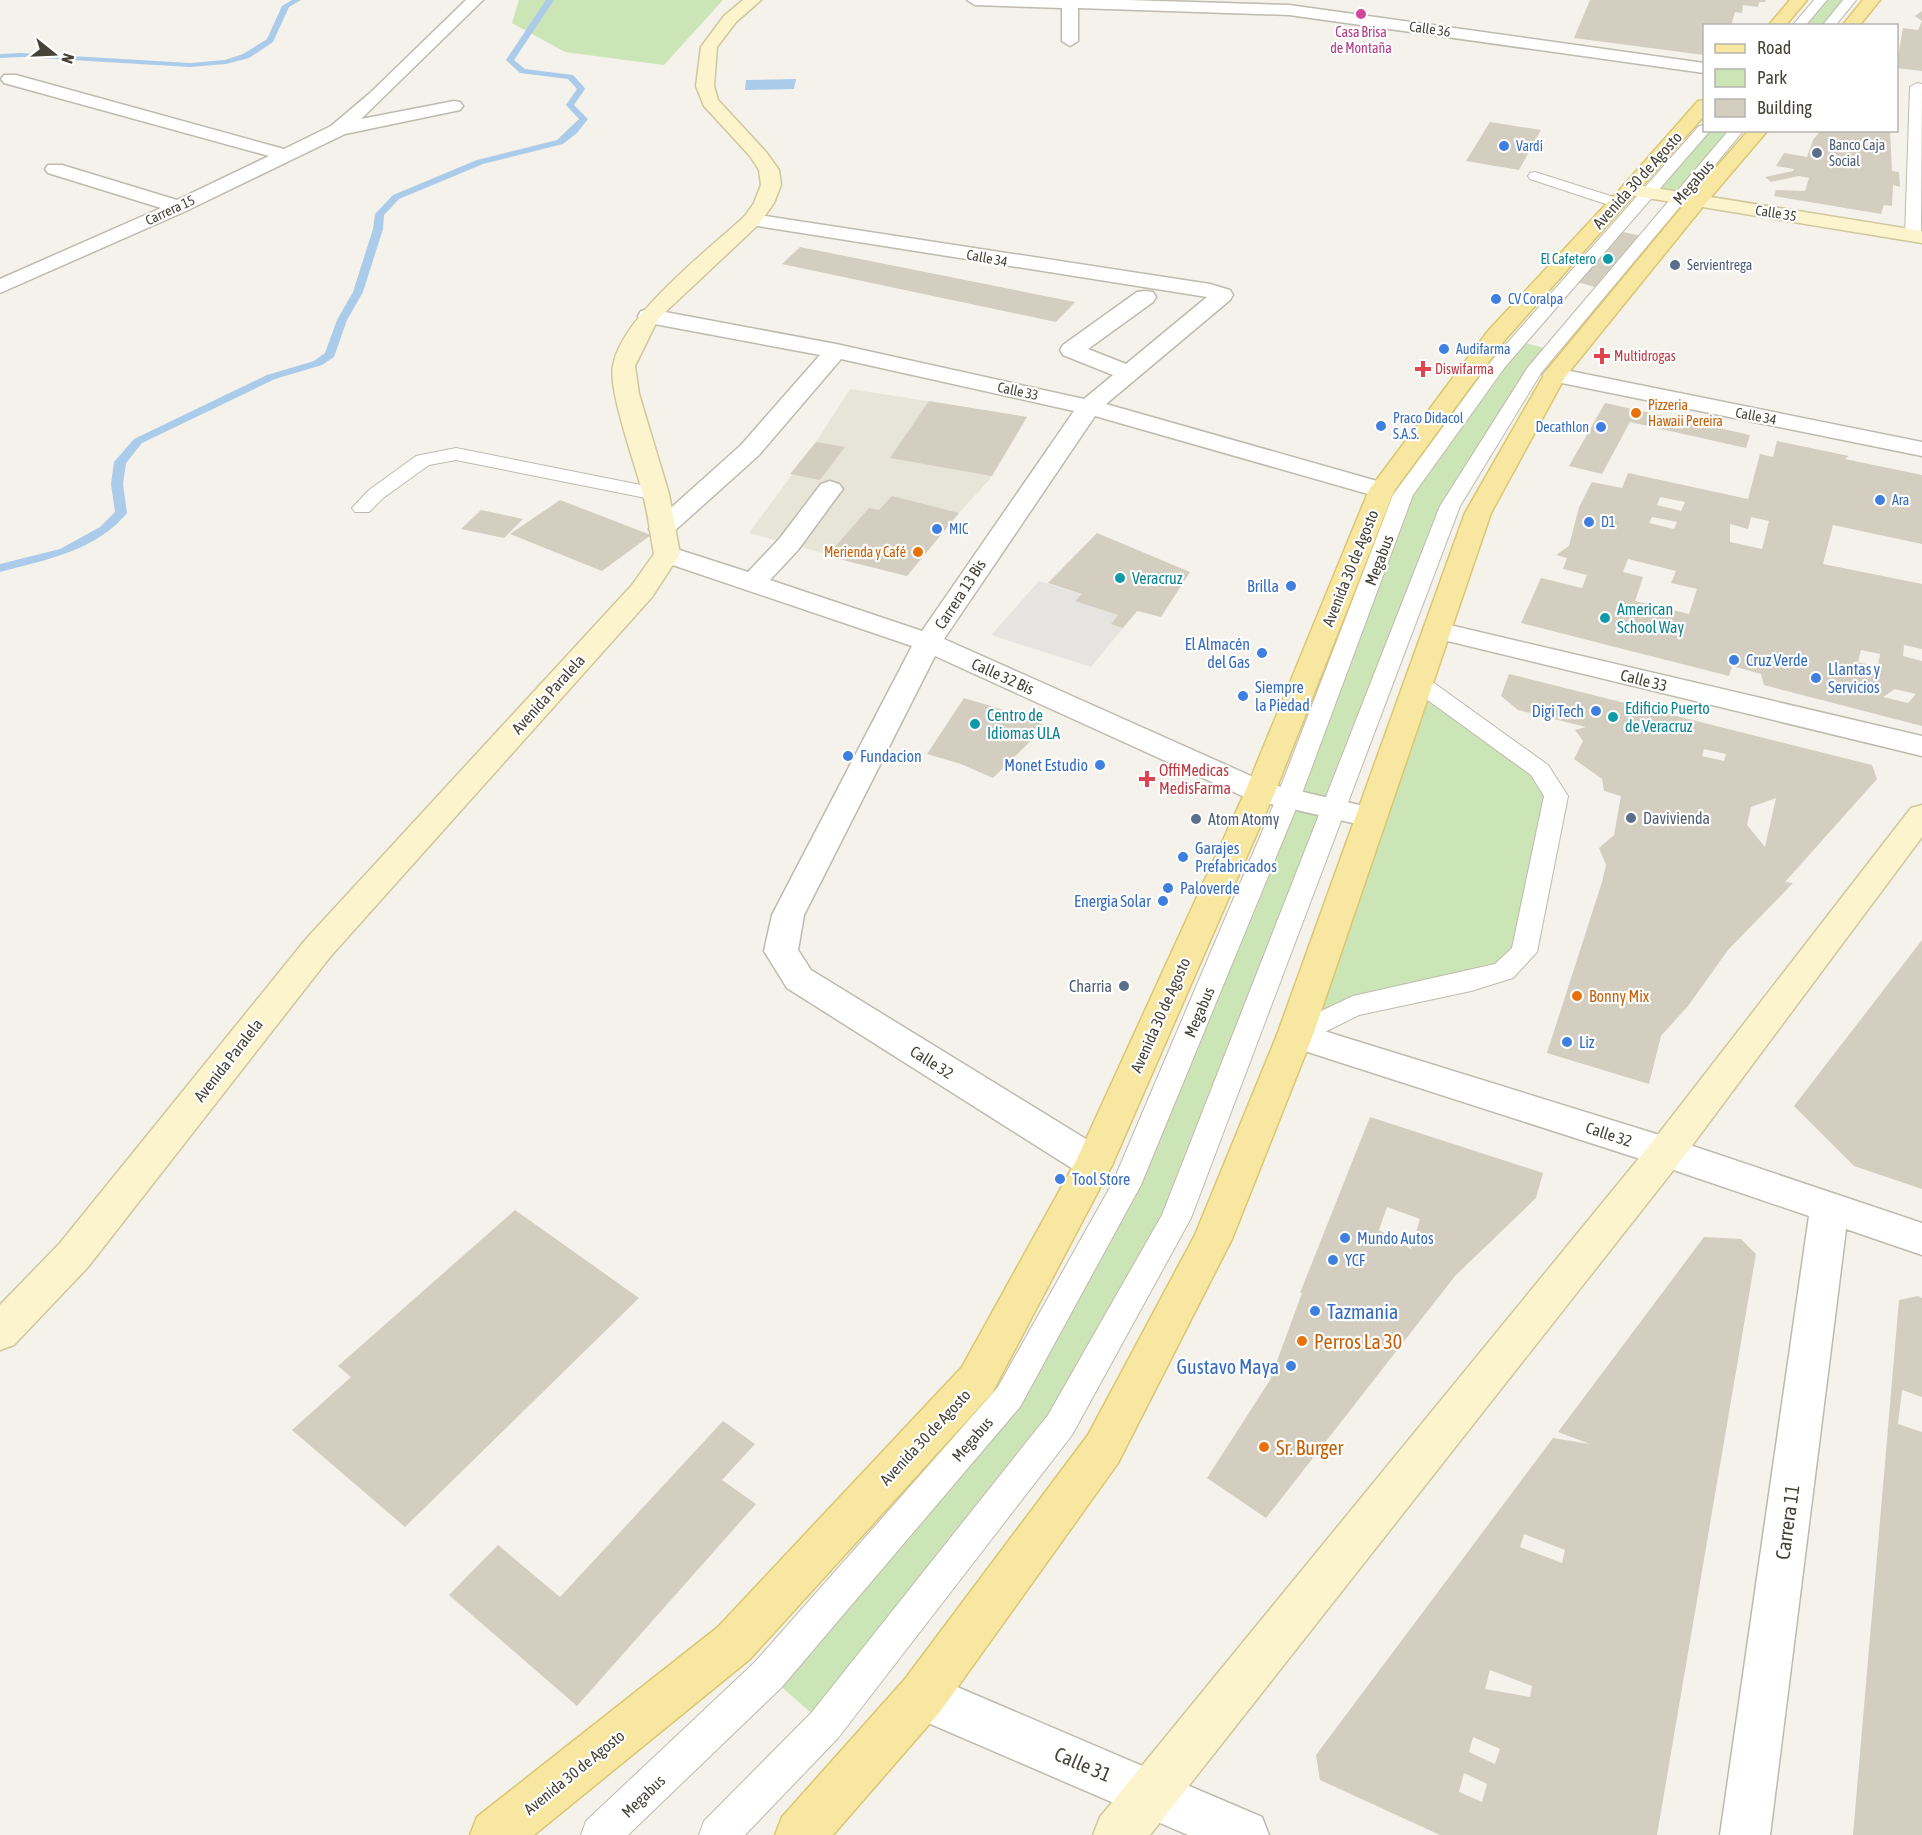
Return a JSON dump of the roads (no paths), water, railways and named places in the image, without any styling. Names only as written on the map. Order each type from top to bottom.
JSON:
[{"type":"main road","points":[[664,541],[656,494],[627,394],[624,366],[649,316],[752,220],[764,203],[771,185],[769,170],[757,152],[710,102],[705,86],[709,47],[730,18],[753,0]]},
{"type":"main road","points":[[1778,24],[1799,0]]},
{"type":"main road","points":[[1852,24],[1872,0]]},
{"type":"main road","name":"Avenida 30 de Agosto","points":[[495,1835],[734,1643],[977,1380],[1094,1163],[1274,796],[1382,490],[1496,336],[1632,195],[1703,106]]},
{"type":"main road","points":[[800,1835],[922,1696],[1103,1449],[1213,1239],[1295,1035],[1478,513],[1556,375],[1689,199],[1757,132]]},
{"type":"main road","name":"Calle 35","points":[[1632,195],[1689,199],[1917,237]]},
{"type":"main road","name":"Avenida Paralela","points":[[0,1332],[74,1255],[318,948],[642,591],[664,541]]},
{"type":"main road","points":[[1118,1835],[1666,1152],[1922,815]]},
{"type":"street","name":"Carrera 15","points":[[338,130],[376,97],[475,0]]},
{"type":"street","name":"Calle 36","points":[[975,0],[1294,5],[1703,68]]},
{"type":"street","points":[[1070,2],[1070,41]]},
{"type":"street","points":[[10,79],[286,155]]},
{"type":"street","name":"Carrera 15","points":[[0,287],[178,207],[338,130],[454,106]]},
{"type":"street","points":[[55,169],[178,207]]},
{"type":"street","name":"Calle 34","points":[[752,220],[937,248],[1037,267],[1210,290],[1222,295]]},
{"type":"street","name":"Carrera 13 Bis","points":[[781,951],[788,915],[928,642],[1089,407],[1222,295]]},
{"type":"street","points":[[1129,373],[1071,350],[1145,297]]},
{"type":"street","name":"Calle 33","points":[[649,316],[836,351],[1089,407],[1382,490]]},
{"type":"street","points":[[664,541],[750,450],[836,351]]},
{"type":"street","name":"Calle 34","points":[[1556,375],[1922,449]]},
{"type":"street","points":[[753,583],[789,544],[830,489]]},
{"type":"street","name":"Calle 32 Bis","points":[[664,541],[753,583],[928,642],[1274,796],[1370,817]]},
{"type":"street","name":"Calle 33","points":[[1437,630],[1922,746]]},
{"type":"street","name":"Calle 32","points":[[781,951],[799,980],[1094,1163]]},
{"type":"street","name":"Calle 32","points":[[1295,1035],[1666,1152],[1922,1239]]},
{"type":"street","name":"Carrera 11","points":[[1745,1835],[1829,1209]]},
{"type":"street","name":"Calle 31","points":[[922,1696],[1244,1835]]},
{"type":"lane","points":[[1800,24],[1821,0]]},
{"type":"lane","points":[[1830,24],[1850,0]]},
{"type":"lane","points":[[1915,87],[1919,115],[1917,237]]},
{"type":"lane","name":"Megabus","points":[[600,1835],[768,1675],[1009,1397],[1126,1185],[1274,796],[1403,495],[1499,363],[1632,195],[1703,130]]},
{"type":"lane","name":"Megabus","points":[[718,1835],[825,1725],[1060,1425],[1176,1218],[1450,506],[1534,371],[1689,199],[1736,132]]},
{"type":"lane","points":[[1535,176],[1632,195]]},
{"type":"lane","points":[[362,508],[376,494],[423,460],[456,454],[656,494]]},
{"type":"lane","points":[[1295,1035],[1353,1006],[1471,981],[1504,971],[1524,952],[1556,796],[1540,770],[1419,683]]},
{"type":"water","points":[[796,79],[794,89],[745,90],[746,80]]},
{"type":"waterway","points":[[0,56],[21,55],[190,65],[226,62],[246,56],[270,40],[286,6],[297,0]]},
{"type":"waterway","points":[[0,568],[32,558],[64,552],[104,529],[121,513],[117,484],[120,462],[138,441],[271,377],[318,363],[330,355],[342,320],[358,292],[378,229],[380,214],[396,197],[480,162],[560,142],[574,131],[584,119],[570,105],[581,89],[570,77],[523,71],[510,60],[550,0]]},
{"type":"place","name":"Casa Brisa de Montaña","points":[[1361,14]]},
{"type":"place","name":"Vardí","points":[[1504,146]]},
{"type":"place","name":"Banco Caja Social","points":[[1817,153]]},
{"type":"place","name":"El Cafetero","points":[[1608,259]]},
{"type":"place","name":"Servientrega","points":[[1675,265]]},
{"type":"place","name":"CV Coralpa","points":[[1496,299]]},
{"type":"place","name":"Audifarma","points":[[1444,349]]},
{"type":"place","name":"Multidrogas","points":[[1602,356]]},
{"type":"place","name":"Diswifarma","points":[[1423,369]]},
{"type":"place","name":"Pizzeria Hawaii Pereira","points":[[1636,413]]},
{"type":"place","name":"Praco Didacol S.A.S.","points":[[1381,426]]},
{"type":"place","name":"Decathlon","points":[[1601,427]]},
{"type":"place","name":"Ara","points":[[1880,500]]},
{"type":"place","name":"D1","points":[[1589,522]]},
{"type":"place","name":"MIC","points":[[937,529]]},
{"type":"place","name":"Merienda y Café","points":[[918,552]]},
{"type":"place","name":"Veracruz","points":[[1120,578]]},
{"type":"place","name":"Brilla","points":[[1291,586]]},
{"type":"place","name":"American School Way","points":[[1605,618]]},
{"type":"place","name":"El Almacén del Gas","points":[[1262,653]]},
{"type":"place","name":"Cruz Verde","points":[[1734,660]]},
{"type":"place","name":"Llantas y Servicios","points":[[1816,678]]},
{"type":"place","name":"Siempre la Piedad","points":[[1243,696]]},
{"type":"place","name":"Digi Tech","points":[[1596,711]]},
{"type":"place","name":"Edificio Puerto de Veracruz","points":[[1613,717]]},
{"type":"place","name":"Centro de Idiomas ULA","points":[[975,724]]},
{"type":"place","name":"Fundacion","points":[[848,756]]},
{"type":"place","name":"Monet Estudio","points":[[1100,765]]},
{"type":"place","name":"OffiMedicas MedisFarma","points":[[1147,779]]},
{"type":"place","name":"Davivienda","points":[[1631,818]]},
{"type":"place","name":"Atom Atomy","points":[[1196,819]]},
{"type":"place","name":"Garajes Prefabricados","points":[[1183,857]]},
{"type":"place","name":"Paloverde","points":[[1168,888]]},
{"type":"place","name":"Energia Solar","points":[[1163,901]]},
{"type":"place","name":"Charria","points":[[1124,986]]},
{"type":"place","name":"Bonny Mix","points":[[1577,996]]},
{"type":"place","name":"Liz","points":[[1567,1042]]},
{"type":"place","name":"Tool Store","points":[[1060,1179]]},
{"type":"place","name":"Mundo Autos","points":[[1345,1238]]},
{"type":"place","name":"YCF","points":[[1333,1260]]},
{"type":"place","name":"Tazmania","points":[[1315,1311]]},
{"type":"place","name":"Perros La 30","points":[[1302,1341]]},
{"type":"place","name":"Gustavo Maya","points":[[1291,1366]]},
{"type":"place","name":"Sr. Burger","points":[[1264,1447]]}]
